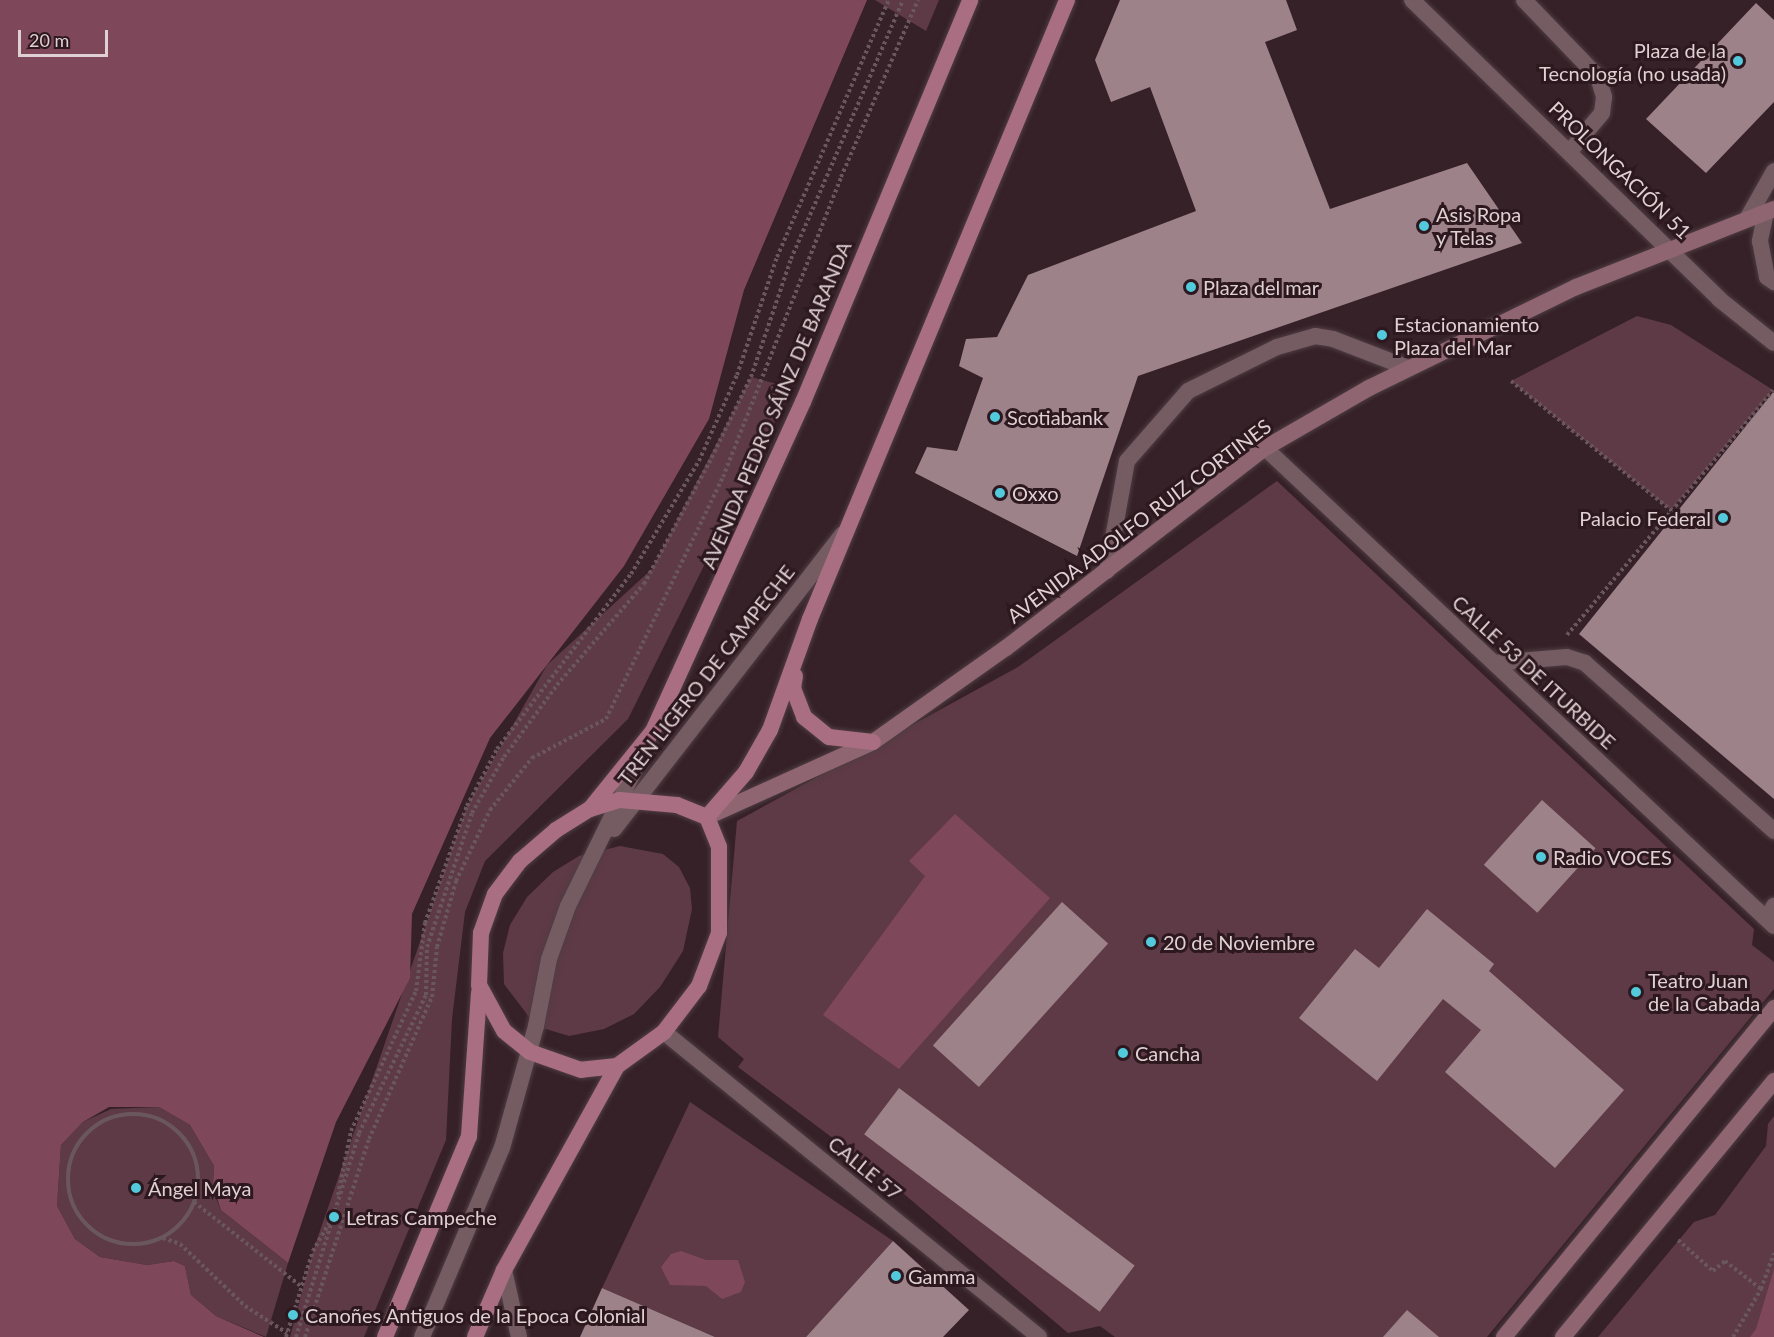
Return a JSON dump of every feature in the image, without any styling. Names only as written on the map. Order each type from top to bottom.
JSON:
[{"type":"main road","name":"AVENIDA PEDRO SÁINZ DE BARANDA","points":[[590,809],[653,731],[803,402],[970,0]]},
{"type":"main road","points":[[707,817],[746,772],[770,730],[849,525],[1066,0]]},
{"type":"main road","name":"AVENIDA ADOLFO RUIZ CORTINES","points":[[707,817],[873,742],[1107,571],[1265,448],[1408,368],[1576,288],[1770,210]]},
{"type":"main road","points":[[799,656],[793,688],[804,717],[829,737],[873,742]]},
{"type":"main road","points":[[385,1337],[469,1136],[479,1043],[481,933],[495,894],[520,861],[556,830],[590,809],[628,801],[677,805],[707,817],[719,848],[719,933],[699,987],[664,1032],[617,1066],[504,1270],[475,1337]]},
{"type":"main road","points":[[479,985],[504,1031],[530,1052],[581,1070],[617,1066]]},
{"type":"main road","points":[[1504,1337],[1774,1008]]},
{"type":"main road","points":[[1563,1337],[1774,1081]]},
{"type":"street","name":"PROLONGACIÓN 51","points":[[1412,0],[1571,150],[1671,248],[1719,300],[1774,342]]},
{"type":"street","points":[[1524,0],[1598,77],[1604,97],[1602,113],[1571,150]]},
{"type":"street","points":[[1747,219],[1774,171]]},
{"type":"street","points":[[1770,210],[1760,242],[1767,277],[1774,282]]},
{"type":"street","points":[[1107,571],[1127,461],[1188,391],[1277,347],[1315,336],[1333,339],[1408,368]]},
{"type":"street","name":"CALLE 53 DE ITURBIDE","points":[[1265,448],[1494,663],[1772,917]]},
{"type":"street","name":"TREN LIGERO DE CAMPECHE","points":[[422,1337],[502,1148],[530,1052],[549,959],[597,851],[628,801],[849,525]]},
{"type":"street","points":[[1494,663],[1567,657],[1584,663],[1774,831]]},
{"type":"street","name":"TREN LIGERO DE CAMPECHE","points":[[628,801],[653,731]]},
{"type":"street","name":"CALLE 57","points":[[664,1032],[1040,1337]]},
{"type":"street","points":[[504,1270],[519,1337]]},
{"type":"path","points":[[162,1238],[180,1244],[245,1306],[287,1335],[313,1251],[334,1217],[351,1131],[416,991],[424,923],[467,806],[497,749],[631,574],[699,461],[737,375],[777,257],[889,0]]},
{"type":"path","points":[[296,1337],[359,1133],[426,995],[427,947],[472,813],[504,757],[557,685],[644,584],[709,463],[751,377],[790,259],[903,0]]},
{"type":"path","points":[[305,1337],[369,1139],[432,998],[437,947],[456,881],[490,810],[532,758],[606,719],[723,477],[841,177],[918,0]]},
{"type":"path","points":[[1511,381],[1671,510]]},
{"type":"path","points":[[1565,637],[1773,390]]},
{"type":"path","points":[[116,1115],[159,1118],[177,1129],[190,1146],[198,1165],[194,1202],[180,1226],[162,1238],[140,1245],[118,1243],[81,1220],[71,1201],[67,1180],[71,1158],[81,1139],[116,1115]]},
{"type":"path","points":[[194,1202],[302,1287]]},
{"type":"path","points":[[1678,1240],[1713,1271],[1725,1261],[1761,1289]]},
{"type":"path","points":[[1733,1337],[1761,1289],[1774,1253]]},
{"type":"shaded area","points":[[0,0],[867,0],[744,290],[709,419],[624,566],[490,738],[412,914],[410,978],[336,1122],[288,1263],[221,1210],[213,1186],[214,1166],[190,1125],[159,1107],[109,1107],[83,1122],[61,1145],[57,1206],[75,1239],[100,1257],[147,1265],[174,1261],[185,1266],[191,1295],[216,1316],[264,1337],[0,1337]]},
{"type":"shaded area","points":[[875,0],[939,0],[926,31]]},
{"type":"shaded area","points":[[1637,316],[1671,325],[1773,390],[1671,510],[1511,381]]},
{"type":"shaded area","points":[[751,377],[792,388],[628,719],[485,861],[465,912],[452,1019],[446,1140],[364,1337],[290,1337],[313,1251],[467,806],[547,665],[652,569]]},
{"type":"shaded area","name":"20 de Noviembre","points":[[1277,481],[1754,929],[1752,945],[1774,962],[1774,989],[1487,1337],[1115,1337],[1100,1326],[1068,1333],[878,1172],[738,1067],[744,1059],[718,1037],[737,821],[1018,667]]},
{"type":"shaded area","points":[[955,814],[1050,898],[899,1069],[823,1015],[925,876],[909,861]]},
{"type":"shaded area","points":[[620,846],[663,854],[679,867],[690,888],[692,909],[683,951],[660,987],[634,1014],[604,1029],[569,1036],[536,1026],[504,984],[503,953],[510,925],[527,897],[553,872],[579,856]]},
{"type":"shaded area","points":[[690,1102],[893,1241],[806,1337],[715,1337],[602,1288]]},
{"type":"shaded area","points":[[159,1107],[190,1125],[214,1166],[213,1191],[221,1210],[288,1263],[266,1337],[216,1316],[191,1295],[185,1266],[174,1261],[147,1265],[100,1257],[75,1239],[57,1206],[61,1145],[83,1122],[111,1109]]},
{"type":"shaded area","points":[[1774,1116],[1774,1337],[1598,1337],[1694,1222],[1715,1215],[1766,1146],[1768,1124]]},
{"type":"shaded area","points":[[681,1251],[706,1260],[738,1260],[745,1282],[741,1292],[722,1299],[706,1286],[670,1285],[661,1267],[671,1254]]},
{"type":"shaded area","points":[[1774,1269],[1774,1337],[1750,1337],[1756,1329]]},
{"type":"building","name":"Plaza del mar","points":[[1120,0],[1286,0],[1297,30],[1265,42],[1330,209],[1467,163],[1522,243],[1138,376],[1077,556],[915,473],[927,447],[957,451],[983,378],[959,366],[966,339],[997,337],[1028,275],[1196,211],[1150,87],[1111,102],[1095,60]]},
{"type":"building","name":"Plaza de la Tecnología (no usada)","points":[[1756,3],[1774,20],[1774,102],[1706,173],[1646,119]]},
{"type":"building","name":"Palacio Federal","points":[[1774,391],[1774,799],[1579,634]]},
{"type":"building","name":"Radio VOCES","points":[[1542,800],[1596,848],[1537,913],[1484,865]]},
{"type":"building","points":[[1062,902],[1108,943],[979,1087],[933,1045]]},
{"type":"building","points":[[1427,909],[1494,964],[1489,971],[1624,1090],[1555,1168],[1445,1072],[1481,1030],[1443,999],[1377,1081],[1299,1018],[1355,949],[1379,968]]},
{"type":"building","points":[[899,1088],[1135,1266],[1100,1312],[864,1134]]},
{"type":"building","name":"Gamma","points":[[893,1241],[969,1310],[943,1337],[806,1337]]},
{"type":"building","points":[[602,1288],[715,1337],[580,1337]]},
{"type":"building","points":[[1407,1310],[1439,1337],[1383,1337]]},
{"type":"place","name":"Plaza de la Tecnología (no usada)","points":[[1738,61]]},
{"type":"place","name":"Asis Ropa y Telas","points":[[1424,226]]},
{"type":"place","name":"Plaza del mar","points":[[1191,287]]},
{"type":"place","name":"Estacionamiento Plaza del Mar","points":[[1382,335]]},
{"type":"place","name":"Scotiabank","points":[[995,417]]},
{"type":"place","name":"Oxxo","points":[[1000,493]]},
{"type":"place","name":"Palacio Federal","points":[[1723,518]]},
{"type":"place","name":"Radio VOCES","points":[[1541,857]]},
{"type":"place","name":"20 de Noviembre","points":[[1151,942]]},
{"type":"place","name":"Teatro Juan de la Cabada","points":[[1636,992]]},
{"type":"place","name":"Cancha","points":[[1123,1053]]},
{"type":"place","name":"Ángel Maya","points":[[136,1188]]},
{"type":"place","name":"Letras Campeche","points":[[334,1217]]},
{"type":"place","name":"Gamma","points":[[896,1276]]},
{"type":"place","name":"Canoñes Antiguos de la Epoca Colonial","points":[[293,1315]]}]
